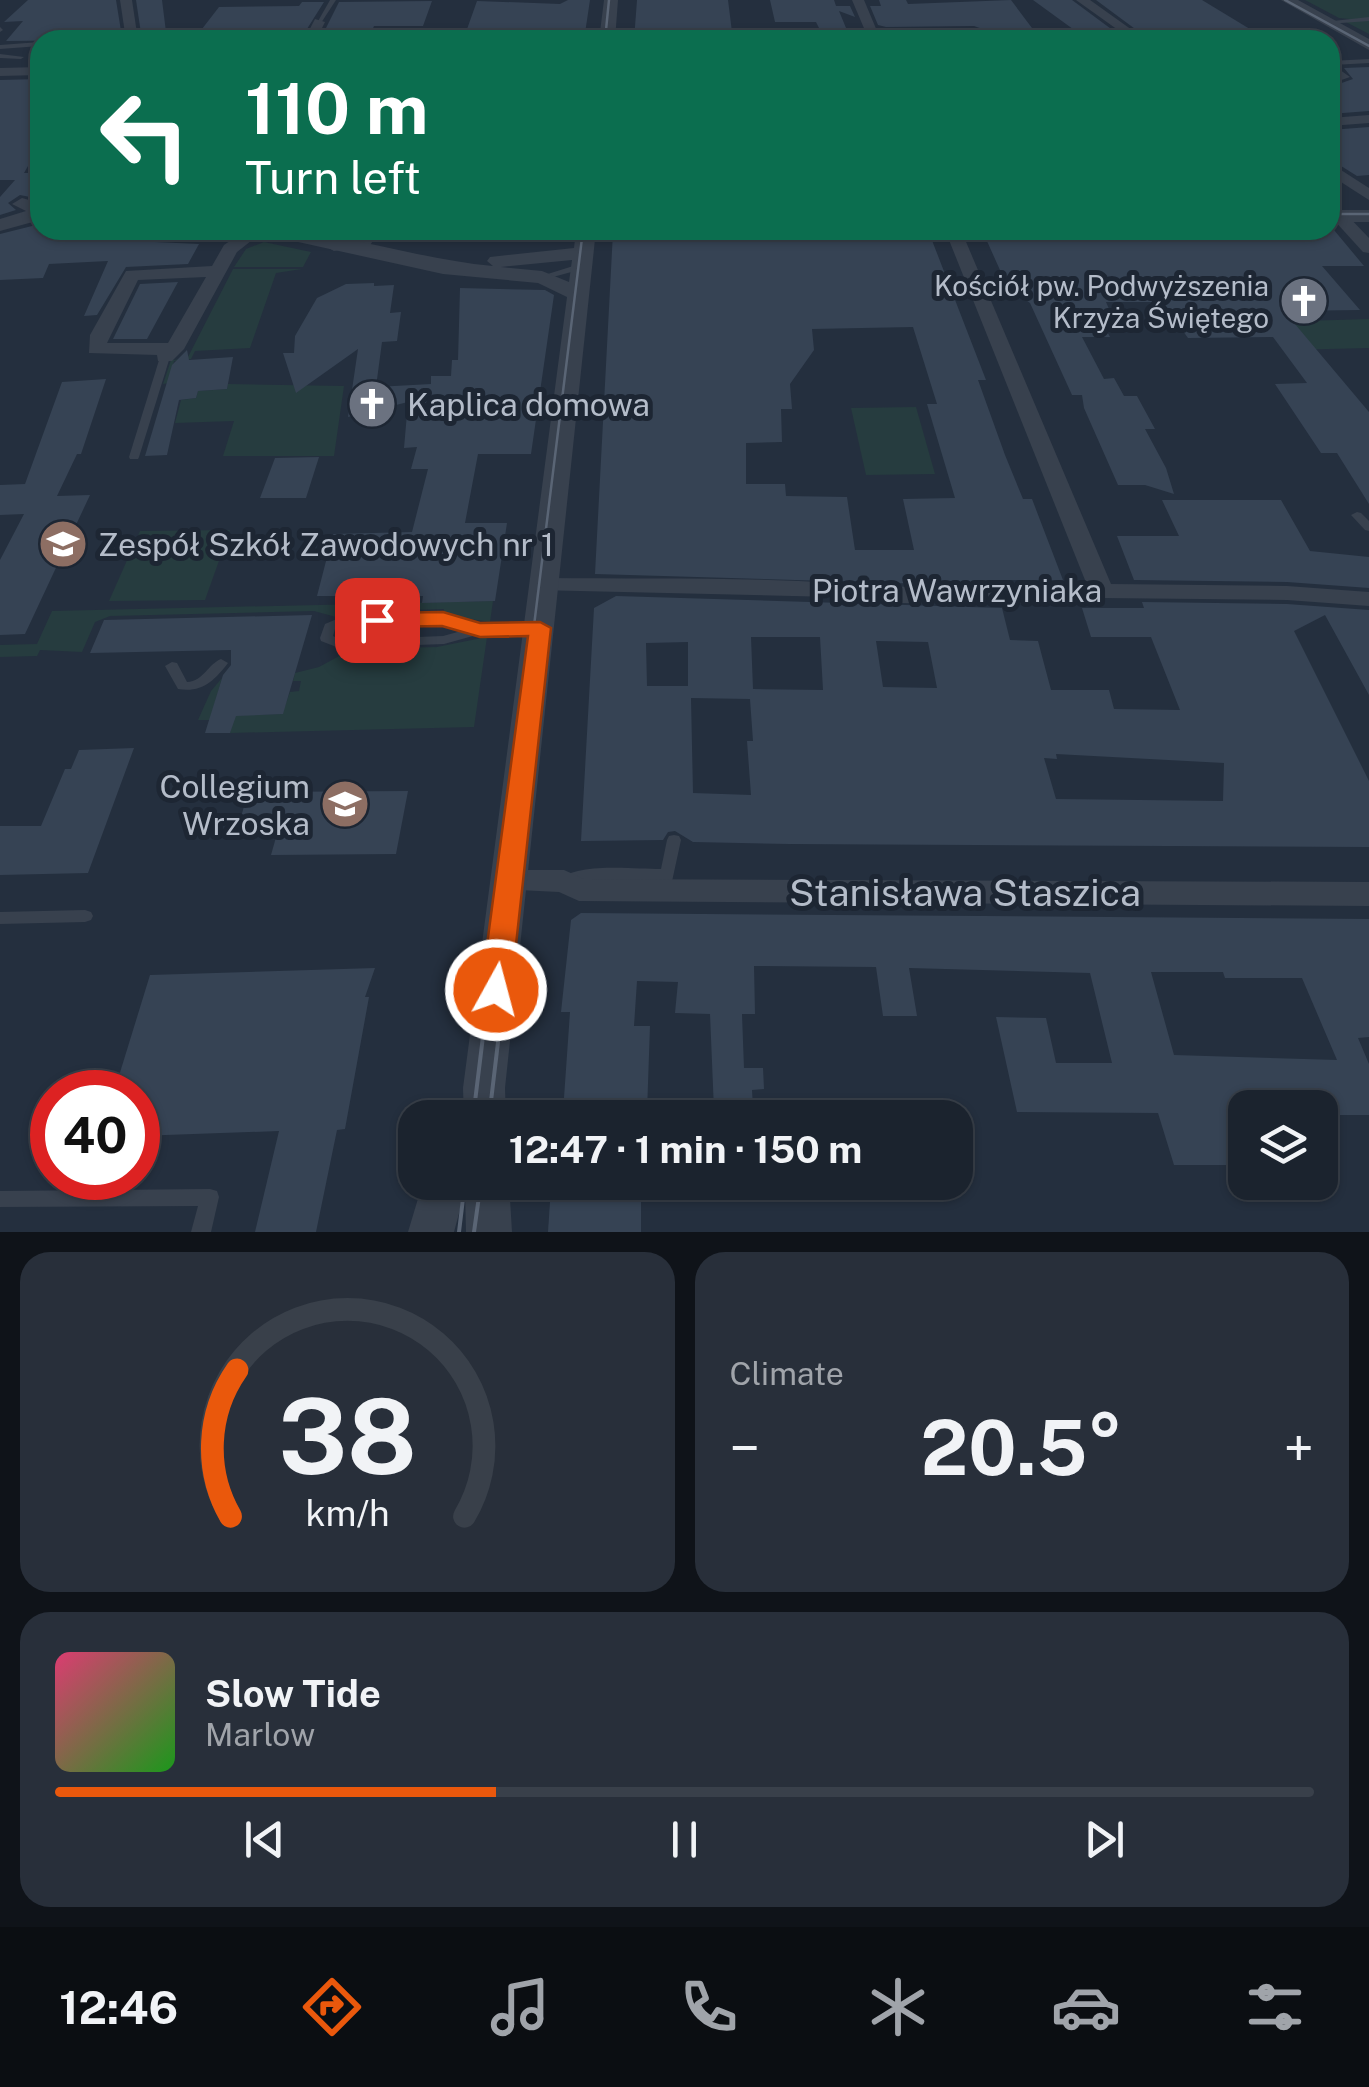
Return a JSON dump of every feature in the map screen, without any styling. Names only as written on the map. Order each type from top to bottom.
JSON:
[{"type":"street","points":[[126,0],[130,30]]},
{"type":"street","points":[[608,30],[611,0]]},
{"type":"street","points":[[858,0],[871,30]]},
{"type":"street","points":[[1082,0],[1126,30]]},
{"type":"street","points":[[1288,0],[1369,44]]},
{"type":"street","points":[[315,30],[319,22]]},
{"type":"street","points":[[0,72],[30,71]]},
{"type":"street","points":[[1340,121],[1369,119]]},
{"type":"street","points":[[1340,175],[1369,195]]},
{"type":"street","points":[[0,203],[30,205]]},
{"type":"street","points":[[1340,216],[1369,216]]},
{"type":"street","points":[[0,225],[30,217]]},
{"type":"street","points":[[0,225],[30,221]]},
{"type":"street","points":[[1340,221],[1369,248]]},
{"type":"street","points":[[218,271],[132,275],[98,334],[96,349],[169,353],[218,271],[230,250],[244,240]]},
{"type":"street","points":[[340,240],[443,268],[542,277],[580,294]]},
{"type":"street","points":[[385,240],[431,259],[464,264],[583,260]]},
{"type":"street","points":[[481,1100],[585,240]]},
{"type":"street","points":[[957,240],[1102,591]]},
{"type":"street","name":"Piotra Wawrzyniaka","points":[[545,586],[1018,597],[1102,591],[1288,592],[1369,599]]},
{"type":"street","name":"Stanisława Staszica","points":[[510,881],[564,881],[579,890],[666,882],[1369,894]]},
{"type":"lane","points":[[319,22],[330,3]]},
{"type":"lane","points":[[1327,22],[1369,19]]},
{"type":"lane","points":[[0,47],[30,45]]},
{"type":"lane","points":[[0,56],[21,56]]},
{"type":"lane","points":[[1340,63],[1369,61]]},
{"type":"lane","points":[[542,277],[583,260]]},
{"type":"lane","points":[[134,457],[169,353]]},
{"type":"lane","points":[[1358,514],[1369,528]]},
{"type":"lane","points":[[480,630],[443,619],[344,620],[329,626],[326,638],[339,644],[444,640],[480,630],[540,628]]},
{"type":"lane","points":[[172,666],[182,686],[191,688],[200,686],[221,663]]},
{"type":"lane","points":[[666,882],[674,840]]},
{"type":"lane","points":[[0,918],[85,916]]},
{"type":"lane","points":[[0,1200],[210,1197],[201,1232]]},
{"type":"green space","points":[[1305,0],[1369,0],[1369,34],[1346,22],[1350,19],[1339,18]]},
{"type":"green space","points":[[264,242],[311,252],[303,267],[234,267],[246,249]]},
{"type":"green space","points":[[233,269],[302,269],[276,273],[250,348],[195,351],[191,359],[174,361],[169,383],[163,384],[171,360],[187,359]]},
{"type":"green space","points":[[1369,319],[1369,348],[1289,350],[1267,322]]},
{"type":"green space","points":[[228,384],[344,386],[334,456],[223,456],[234,421],[175,423],[181,400],[196,398],[198,391],[227,389]]},
{"type":"green space","points":[[916,407],[935,474],[866,475],[851,408]]},
{"type":"green space","points":[[230,530],[205,600],[109,601],[140,531]]},
{"type":"green space","points":[[493,601],[490,622],[444,615],[444,609],[339,612],[336,617],[314,611],[110,616],[95,622],[82,652],[40,650],[37,656],[0,657],[0,645],[37,644],[52,611]]},
{"type":"green space","points":[[487,637],[474,727],[230,733],[233,720],[198,720],[211,691],[222,678],[211,716],[282,714],[290,692],[299,691],[301,681],[293,681],[295,673],[319,667],[352,649],[437,647]]},
{"type":"building","points":[[28,0],[116,0],[121,30],[30,30],[30,41],[6,41],[23,21],[4,22]]},
{"type":"building","points":[[136,0],[162,0],[166,30],[140,30]]},
{"type":"building","points":[[590,0],[586,30],[467,30],[477,1],[560,4]]},
{"type":"building","points":[[637,0],[728,0],[732,30],[635,30]]},
{"type":"building","points":[[770,0],[834,0],[836,6],[850,6],[855,17],[839,11],[847,30],[820,30],[816,22],[775,22]]},
{"type":"building","points":[[879,0],[906,0],[908,4],[1011,0],[1034,30],[886,27],[878,25],[870,6],[881,6]]},
{"type":"building","points":[[1033,0],[1072,0],[1112,30],[1074,30]]},
{"type":"building","points":[[1096,0],[1202,0],[1252,30],[1136,30]]},
{"type":"building","points":[[432,1],[423,26],[325,30],[339,2]]},
{"type":"building","points":[[302,2],[324,2],[306,30],[201,30],[219,7],[299,6]]},
{"type":"building","points":[[1369,67],[1369,111],[1340,113],[1340,84],[1353,79],[1344,68]]},
{"type":"building","points":[[30,79],[30,162],[24,173],[30,173],[30,197],[20,195],[8,203],[16,210],[0,215],[0,197],[15,180],[0,180],[0,80]]},
{"type":"building","points":[[1369,127],[1369,175],[1357,176],[1340,165],[1340,129]]},
{"type":"building","points":[[30,226],[30,240],[157,240],[199,244],[188,264],[126,267],[97,315],[84,316],[108,261],[49,264],[43,278],[0,280],[0,234]]},
{"type":"building","points":[[1340,237],[1364,266],[1322,266],[1360,310],[1284,311],[1369,412],[1369,504],[1337,453],[1321,453],[1275,384],[1307,383],[1273,337],[1188,338],[1162,302],[1106,302],[1113,318],[1100,318],[1110,337],[1082,337],[1104,379],[1114,378],[1124,396],[1137,396],[1155,429],[1145,429],[1166,468],[1174,494],[1145,485],[1118,485],[1082,395],[1072,395],[1030,303],[1023,298],[1018,279],[1004,279],[986,240]]},
{"type":"building","points":[[613,240],[932,240],[986,380],[978,380],[1005,455],[1023,499],[1032,499],[1063,580],[996,580],[997,585],[962,585],[595,574]],"holes":[[[913,327],[937,404],[927,404],[955,498],[903,499],[914,550],[855,550],[847,497],[786,496],[785,484],[746,484],[746,443],[782,442],[781,409],[792,409],[790,384],[814,350],[812,329]]]},
{"type":"building","points":[[178,282],[147,339],[113,339],[140,284]]},
{"type":"building","points":[[346,284],[394,285],[390,313],[401,312],[397,341],[382,342],[376,387],[431,384],[431,376],[451,376],[452,360],[458,360],[460,288],[545,290],[554,295],[531,454],[478,454],[465,523],[507,523],[495,601],[422,603],[423,596],[317,596],[333,534],[412,532],[428,469],[411,469],[417,447],[404,448],[408,402],[348,417],[358,349],[296,393],[283,353],[294,353],[295,336],[317,298]]},
{"type":"building","points":[[187,350],[189,360],[233,357],[227,389],[198,391],[196,398],[179,400],[167,455],[145,456],[172,365]]},
{"type":"building","points":[[106,379],[81,454],[77,454],[57,496],[90,495],[25,634],[0,635],[0,560],[24,514],[0,515],[0,485],[25,484],[62,382]]},
{"type":"building","points":[[319,457],[306,498],[260,498],[275,458]]},
{"type":"building","points":[[1162,500],[1281,500],[1310,551],[1369,557],[1369,588],[1287,582],[1134,580],[1117,536],[1179,536]]},
{"type":"building","points":[[616,596],[1002,608],[1010,640],[1038,641],[1051,690],[1109,690],[1114,709],[1180,710],[1151,637],[1091,637],[1082,608],[1144,608],[1142,602],[1287,604],[1369,610],[1369,695],[1325,615],[1294,631],[1369,781],[1369,847],[693,842],[675,831],[668,832],[663,840],[581,841],[594,608]],"holes":[[[751,637],[820,637],[823,690],[753,689]],[[876,641],[928,642],[937,688],[883,687]],[[688,642],[688,686],[647,686],[646,643]],[[691,698],[750,699],[753,741],[747,741],[751,795],[693,793]],[[1056,754],[1224,763],[1223,801],[1056,799],[1044,758],[1057,759]]]},
{"type":"building","points":[[312,615],[283,714],[236,716],[230,733],[205,733],[223,675],[231,665],[231,650],[90,653],[104,620]]},
{"type":"building","points":[[134,748],[88,873],[0,875],[0,826],[41,826],[65,769],[71,769],[79,750]]},
{"type":"building","name":"Collegium Wrzoska","points":[[408,791],[396,854],[271,855],[282,816],[241,817],[248,792]]},
{"type":"building","points":[[581,913],[1369,919],[1369,1037],[1358,1038],[1369,1064],[1369,1115],[1338,1115],[1338,1090],[1228,1090],[1228,1165],[1174,1165],[1158,1113],[1017,1112],[996,1017],[1046,1018],[1056,1063],[1112,1063],[1090,973],[909,968],[917,1016],[883,1016],[876,967],[754,966],[755,1014],[742,1014],[744,1068],[763,1068],[764,1089],[752,1090],[753,1100],[714,1100],[710,1014],[675,1013],[678,982],[637,981],[634,1026],[650,1026],[647,1100],[564,1100],[570,1012],[561,1012],[571,920]],"holes":[[[1151,972],[1223,972],[1225,978],[1302,978],[1337,1060],[1174,1055]]]},
{"type":"building","points":[[375,968],[365,997],[369,997],[345,1129],[337,1130],[316,1232],[255,1232],[279,1131],[160,1135],[160,1070],[121,1070],[150,975]]},
{"type":"building","points":[[641,1201],[641,1232],[548,1232],[550,1202]]},
{"type":"tram line","points":[[606,30],[609,0]]},
{"type":"tram line","points":[[1285,0],[1340,30]]},
{"type":"tram line","points":[[1340,30],[1369,46]]},
{"type":"tram line","points":[[1340,214],[1369,214]]},
{"type":"tram line","points":[[505,860],[582,240]]},
{"type":"tram line","points":[[520,860],[522,841]]},
{"type":"tram line","points":[[475,1100],[505,857]]},
{"type":"tram line","points":[[491,1100],[520,857]]},
{"type":"tram line","points":[[459,1232],[463,1200]]},
{"type":"tram line","points":[[474,1232],[478,1200]]},
{"type":"place","name":"Kościół pw. Podwyższenia Krzyża Świętego","points":[[1304,301]]},
{"type":"place","name":"Kaplica domowa","points":[[372,404]]},
{"type":"place","name":"Zespół Szkół Zawodowych nr 1","points":[[63,544]]},
{"type":"place","name":"Collegium Wrzoska","points":[[345,804]]},
{"type":"route","points":[[377,620],[443,619],[480,630],[540,628],[496,990]]}]
